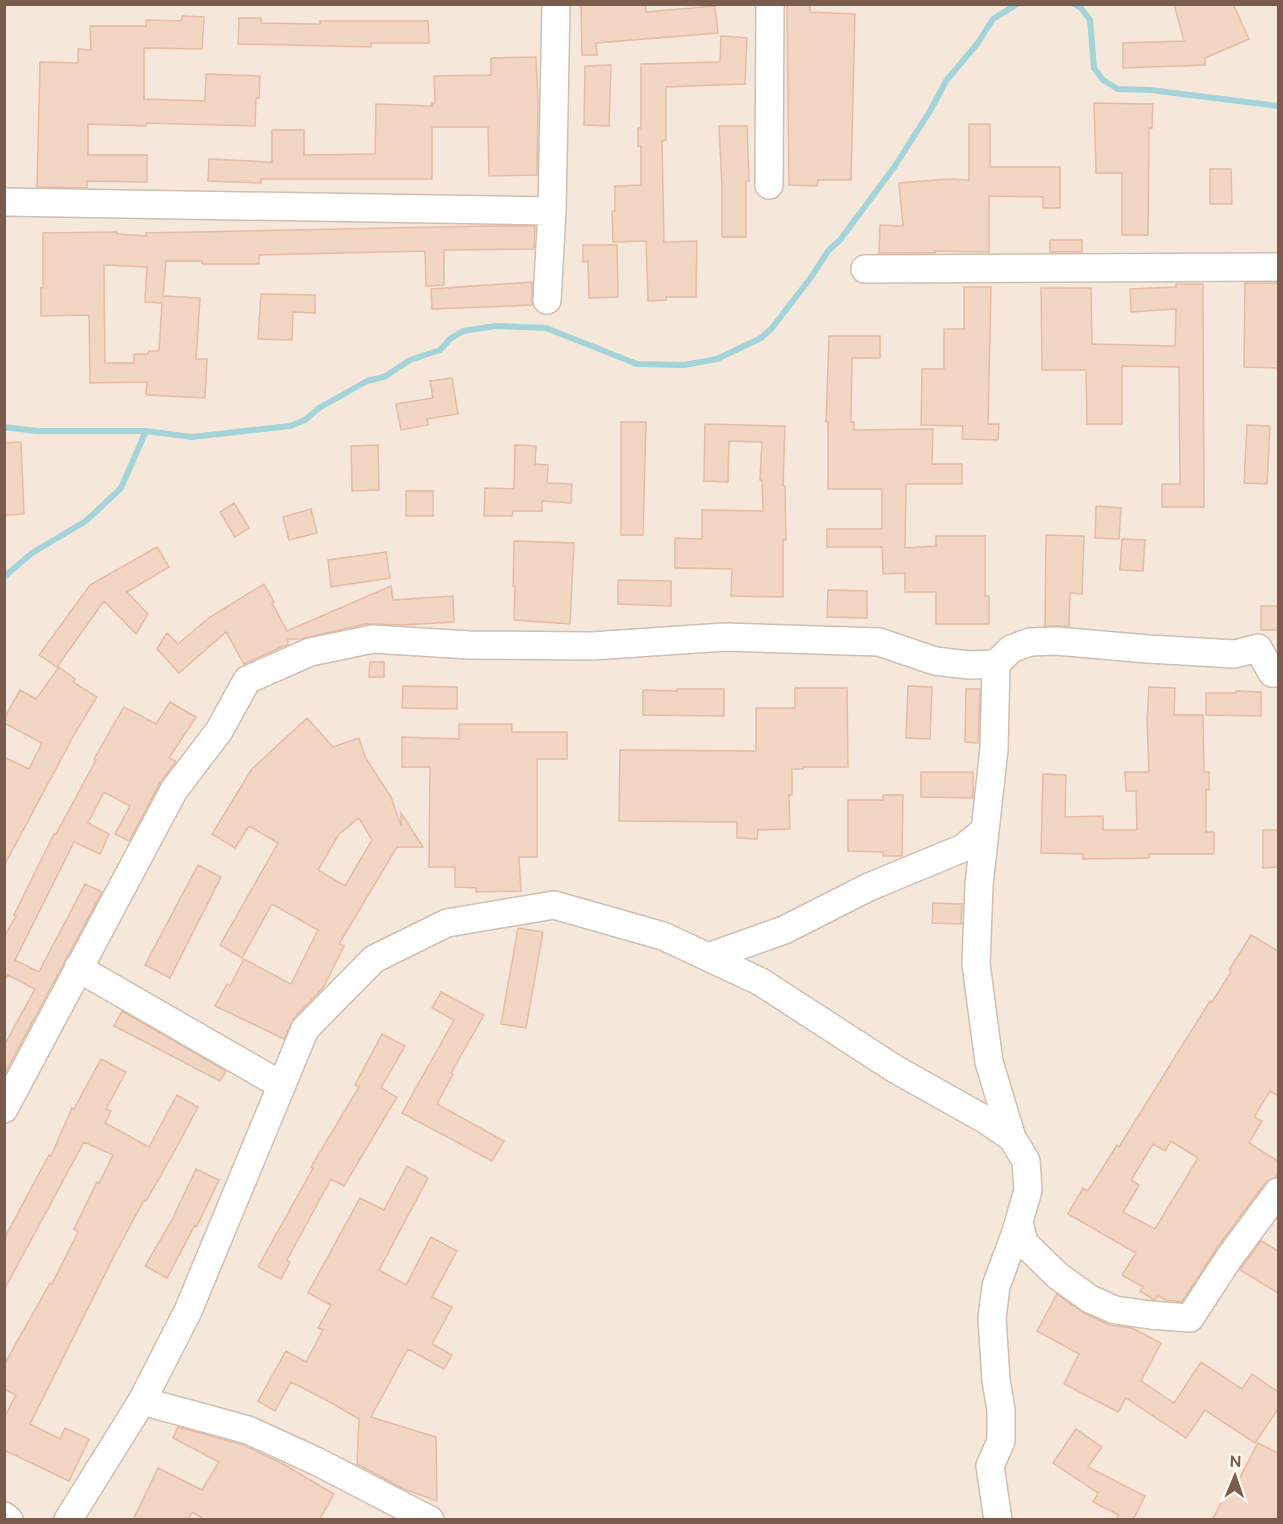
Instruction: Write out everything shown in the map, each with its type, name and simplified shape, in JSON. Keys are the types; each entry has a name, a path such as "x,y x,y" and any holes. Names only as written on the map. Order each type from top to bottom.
{"street":[{"path":"546,300 552,211 556,4"},
{"path":"769,185 770,4"},
{"path":"4,202 552,211"},
{"path":"865,269 1278,267"},
{"path":"4,1109 174,790 219,731 247,680 310,652 373,639 470,645 592,646 725,638 879,642 935,661 996,664"},
{"path":"998,1520 990,1466 1001,1441 1001,1410 996,1380 993,1318 996,1286 1028,1190 1026,1161 1012,1138 989,1062 975,964 979,885 994,748 996,664 1011,649 1030,642 1056,640 1235,654 1258,648 1272,673 1278,673"},
{"path":"708,957 784,930 869,887 963,848 984,831"},
{"path":"68,1520 142,1401 188,1311 305,1029 374,959 447,922 554,905 663,936 761,982 895,1070 986,1120 1012,1138"},
{"path":"78,968 281,1084"},
{"path":"1018,1222 1023,1243 1058,1276 1090,1299 1115,1310 1190,1318 1229,1258 1278,1192"},
{"path":"142,1401 248,1430 318,1462 430,1520"},
{"path":"4,1516 9,1520"}],"shaded area":[{"path":"5,5 1278,5 1278,1519 5,1519"}],"building":[{"path":"581,4 646,4 646,12 715,6 718,33 596,43 597,55 582,55"},
{"path":"787,4 810,4 810,12 855,14 851,180 818,180 817,186 789,185"},
{"path":"1174,4 1233,4 1249,39 1205,58 1205,65 1123,68 1123,43 1184,41"},
{"path":"182,16 204,17 202,49 144,48 144,99 205,101 206,74 260,76 255,126 88,124 88,155 147,155 147,182 87,181 87,188 37,187 40,62 78,63 78,49 91,50 90,26 146,26 146,20 181,21"},
{"path":"239,18 261,18 261,23 320,24 320,21 428,21 429,43 371,43 371,47 238,44"},
{"path":"721,36 747,38 745,84 666,87 666,140 662,141 664,242 697,241 696,297 666,297 666,300 648,301 646,241 613,242 612,211 615,211 615,186 641,185 641,146 638,146 638,128 641,128 641,64 720,62"},
{"path":"536,57 537,175 489,176 488,127 432,127 432,179 261,179 261,183 208,181 209,159 272,162 272,130 304,130 304,155 375,154 376,104 432,106 432,103 435,103 434,76 491,75 491,58"},
{"path":"611,65 609,126 584,125 585,66"},
{"path":"1094,103 1153,104 1152,128 1149,128 1148,235 1122,235 1122,173 1096,173"},
{"path":"969,124 990,124 990,167 1060,167 1060,208 1043,208 1043,197 989,196 989,252 879,253 880,225 903,226 899,183 949,179 969,180"},
{"path":"719,126 747,126 749,181 746,181 746,237 722,237"},
{"path":"1210,169 1231,169 1232,204 1210,204"},
{"path":"535,226 534,249 444,250 444,285 426,286 425,251 259,255 259,264 202,264 202,261 166,261 163,296 200,298 196,359 207,359 205,398 146,395 147,382 90,383 89,315 41,316 43,233 117,232 117,234 146,236 146,233","holes":["104,265 147,267 145,302 162,303 159,351 134,354 134,363 105,363"]},
{"path":"1050,240 1082,240 1082,252 1050,252"},
{"path":"583,245 617,245 618,297 589,298 588,261 583,262"},
{"path":"532,282 532,305 432,309 431,289"},
{"path":"1245,283 1278,283 1278,368 1244,367"},
{"path":"1176,284 1203,284 1204,507 1162,507 1162,484 1180,484 1179,367 1122,366 1122,424 1087,424 1086,370 1042,370 1041,288 1091,288 1092,344 1175,346 1176,309 1131,312 1130,289 1176,287"},
{"path":"964,287 991,287 988,424 999,424 998,440 962,439 963,426 921,425 922,369 944,369 944,329 964,329"},
{"path":"261,294 315,295 315,313 293,312 292,340 258,339"},
{"path":"829,336 880,336 880,358 852,358 851,422 854,422 854,430 933,429 932,464 962,464 962,484 906,484 905,548 936,546 936,536 985,536 985,596 989,596 989,624 936,624 936,592 905,592 905,573 883,574 882,547 827,547 827,529 882,529 882,489 828,489 828,422 826,422"},
{"path":"452,378 458,414 427,419 428,425 401,430 396,404 433,398 430,381"},
{"path":"621,422 646,422 643,535 621,535"},
{"path":"705,424 785,426 783,486 785,486 786,540 783,540 783,597 731,596 732,569 675,568 675,538 702,539 702,510 763,511 762,480 760,480 762,442 729,441 728,482 704,481"},
{"path":"1247,425 1270,426 1267,484 1244,483"},
{"path":"21,442 24,514 4,515 4,443"},
{"path":"378,445 379,490 352,491 351,446"},
{"path":"515,445 536,446 535,464 548,465 547,483 572,484 571,503 542,501 542,511 513,511 512,516 484,516 485,488 514,489"},
{"path":"406,491 433,491 433,516 406,516"},
{"path":"234,503 249,528 235,537 220,512"},
{"path":"1096,506 1121,508 1119,539 1095,538"},
{"path":"311,509 317,533 289,540 283,517"},
{"path":"1046,535 1084,536 1082,594 1070,593 1069,626 1045,626"},
{"path":"1122,539 1145,540 1143,571 1120,570"},
{"path":"514,541 574,543 570,624 514,620"},
{"path":"157,547 169,567 127,592 148,614 136,634 104,601 57,667 39,655 90,585"},
{"path":"386,552 390,578 331,587 328,560"},
{"path":"618,580 671,581 671,606 618,604"},
{"path":"264,584 287,631 391,586 393,600 453,596 454,622 403,625 365,624 301,639 288,639 288,644 244,664 226,632 179,673 157,649 167,633 178,644 210,617"},
{"path":"828,590 867,591 867,618 827,617"},
{"path":"1261,606 1278,606 1278,630 1261,630"},
{"path":"370,662 384,662 384,677 369,677"},
{"path":"59,667 75,679 73,682 97,697 75,733 4,866 4,757 29,769 42,743 4,723 4,719 20,690 36,699"},
{"path":"403,686 457,687 457,709 402,708"},
{"path":"908,686 932,687 930,739 906,738"},
{"path":"1149,687 1175,688 1174,715 1203,715 1204,772 1209,772 1209,790 1206,790 1206,832 1214,832 1214,854 1149,854 1149,858 1083,859 1083,854 1041,853 1043,774 1066,775 1065,817 1103,816 1103,830 1137,830 1136,791 1126,791 1125,772 1149,772 1147,722"},
{"path":"795,688 847,688 848,767 792,769 792,795 789,795 790,829 758,830 757,839 737,838 737,822 619,821 620,750 756,751 756,708 795,708"},
{"path":"677,689 724,689 724,716 643,715 643,690 677,691"},
{"path":"966,689 980,689 978,743 965,742"},
{"path":"1236,691 1261,692 1261,716 1206,715 1206,693 1236,693"},
{"path":"170,702 196,717 169,758 176,761 160,783 129,841 115,834 130,806 104,792 88,823 109,834 100,854 74,842 15,960 39,972 85,884 102,892 4,1075 4,1046 35,989 8,975 4,981 4,937 54,834 124,707 156,724"},
{"path":"307,718 333,747 359,738 365,757 391,797 401,826 401,813 423,847 397,847 339,944 344,946 323,988 294,1018 284,1039 215,1006 227,984 230,986 244,959 291,984 318,930 272,904 242,958 220,945 278,843 249,826 235,848 212,834 252,769","holes":["359,818 372,840 345,886 318,870 339,834"]},
{"path":"459,724 512,724 512,732 567,732 567,759 537,759 537,857 519,857 521,891 476,892 476,888 455,887 455,867 429,867 430,767 402,767 402,737 459,739"},
{"path":"921,772 973,772 973,798 921,797"},
{"path":"883,795 903,795 902,856 883,856 883,852 848,851 848,800 883,800"},
{"path":"1263,830 1278,830 1278,867 1263,868"},
{"path":"198,865 221,877 170,978 145,965"},
{"path":"933,903 962,904 961,924 932,923"},
{"path":"518,928 543,932 526,1028 501,1024"},
{"path":"1251,935 1278,951 1278,1096 1270,1091 1254,1117 1262,1121 1249,1143 1278,1161 1278,1173 1276,1177 1265,1183 1216,1249 1182,1302 1166,1300 1158,1296 1154,1300 1140,1291 1143,1287 1122,1275 1136,1253 1068,1214 1083,1188 1088,1191 1117,1145 1119,1147 1210,1001 1212,1002 1231,972 1229,970","holes":["1171,1141 1198,1158 1155,1229 1123,1212 1139,1185 1131,1180 1153,1144 1165,1151"]},
{"path":"441,992 484,1015 451,1073 453,1074 437,1104 504,1141 492,1161 402,1113 454,1020 432,1008"},
{"path":"122,1011 226,1071 220,1081 114,1026"},
{"path":"382,1034 405,1046 381,1088 397,1097 344,1186 331,1179 287,1260 290,1262 281,1279 258,1267 313,1168 311,1167 359,1087 355,1085"},
{"path":"101,1059 126,1072 106,1109 111,1111 105,1123 149,1147 177,1095 198,1107 114,1256 30,1424 60,1439 65,1428 89,1439 69,1481 4,1450 4,1418 16,1395 4,1389 4,1365 50,1283 52,1284 78,1232 74,1229 113,1155 84,1142 4,1290 4,1239 49,1155 51,1156 72,1108 74,1109"},
{"path":"407,1166 428,1178 379,1270 406,1285 431,1237 457,1251 432,1297 452,1307 432,1344 452,1355 444,1369 408,1349 371,1417 436,1437 437,1501 404,1489 357,1464 359,1419 328,1401 291,1382 275,1411 258,1401 286,1351 306,1362 323,1330 318,1328 331,1305 308,1293 360,1198 384,1210"},
{"path":"196,1169 219,1180 197,1226 195,1225 167,1278 145,1266 172,1220"},
{"path":"1261,1241 1278,1251 1278,1293 1240,1270"},
{"path":"1057,1294 1084,1313 1109,1325 1132,1328 1161,1343 1141,1381 1174,1403 1201,1362 1242,1389 1252,1374 1278,1392 1278,1409 1255,1443 1205,1410 1186,1438 1126,1398 1118,1412 1064,1384 1079,1354 1037,1331"},
{"path":"178,1427 243,1445 283,1464 334,1494 319,1520 205,1520 192,1512 188,1520 133,1520 158,1468 202,1490 219,1462 173,1438"},
{"path":"1076,1429 1102,1447 1088,1467 1145,1496 1133,1520 1116,1520 1119,1515 1093,1502 1098,1493 1053,1463"},
{"path":"1258,1443 1278,1453 1278,1520 1212,1520 1226,1494 1230,1496"}],"waterway":[{"path":"4,577 32,553 86,521 121,488 146,431 192,437 290,426 305,420 319,408 367,381 384,377 410,360 440,350 450,339 463,331 496,326 546,328 637,364 684,365 717,359 761,338 772,328 828,251 840,240 895,166 946,81 977,44 993,19 1017,4"},
{"path":"1074,4 1081,8 1090,20 1094,68 1103,80 1118,89 1150,90 1278,106"},
{"path":"4,427 37,431 146,431"}]}
